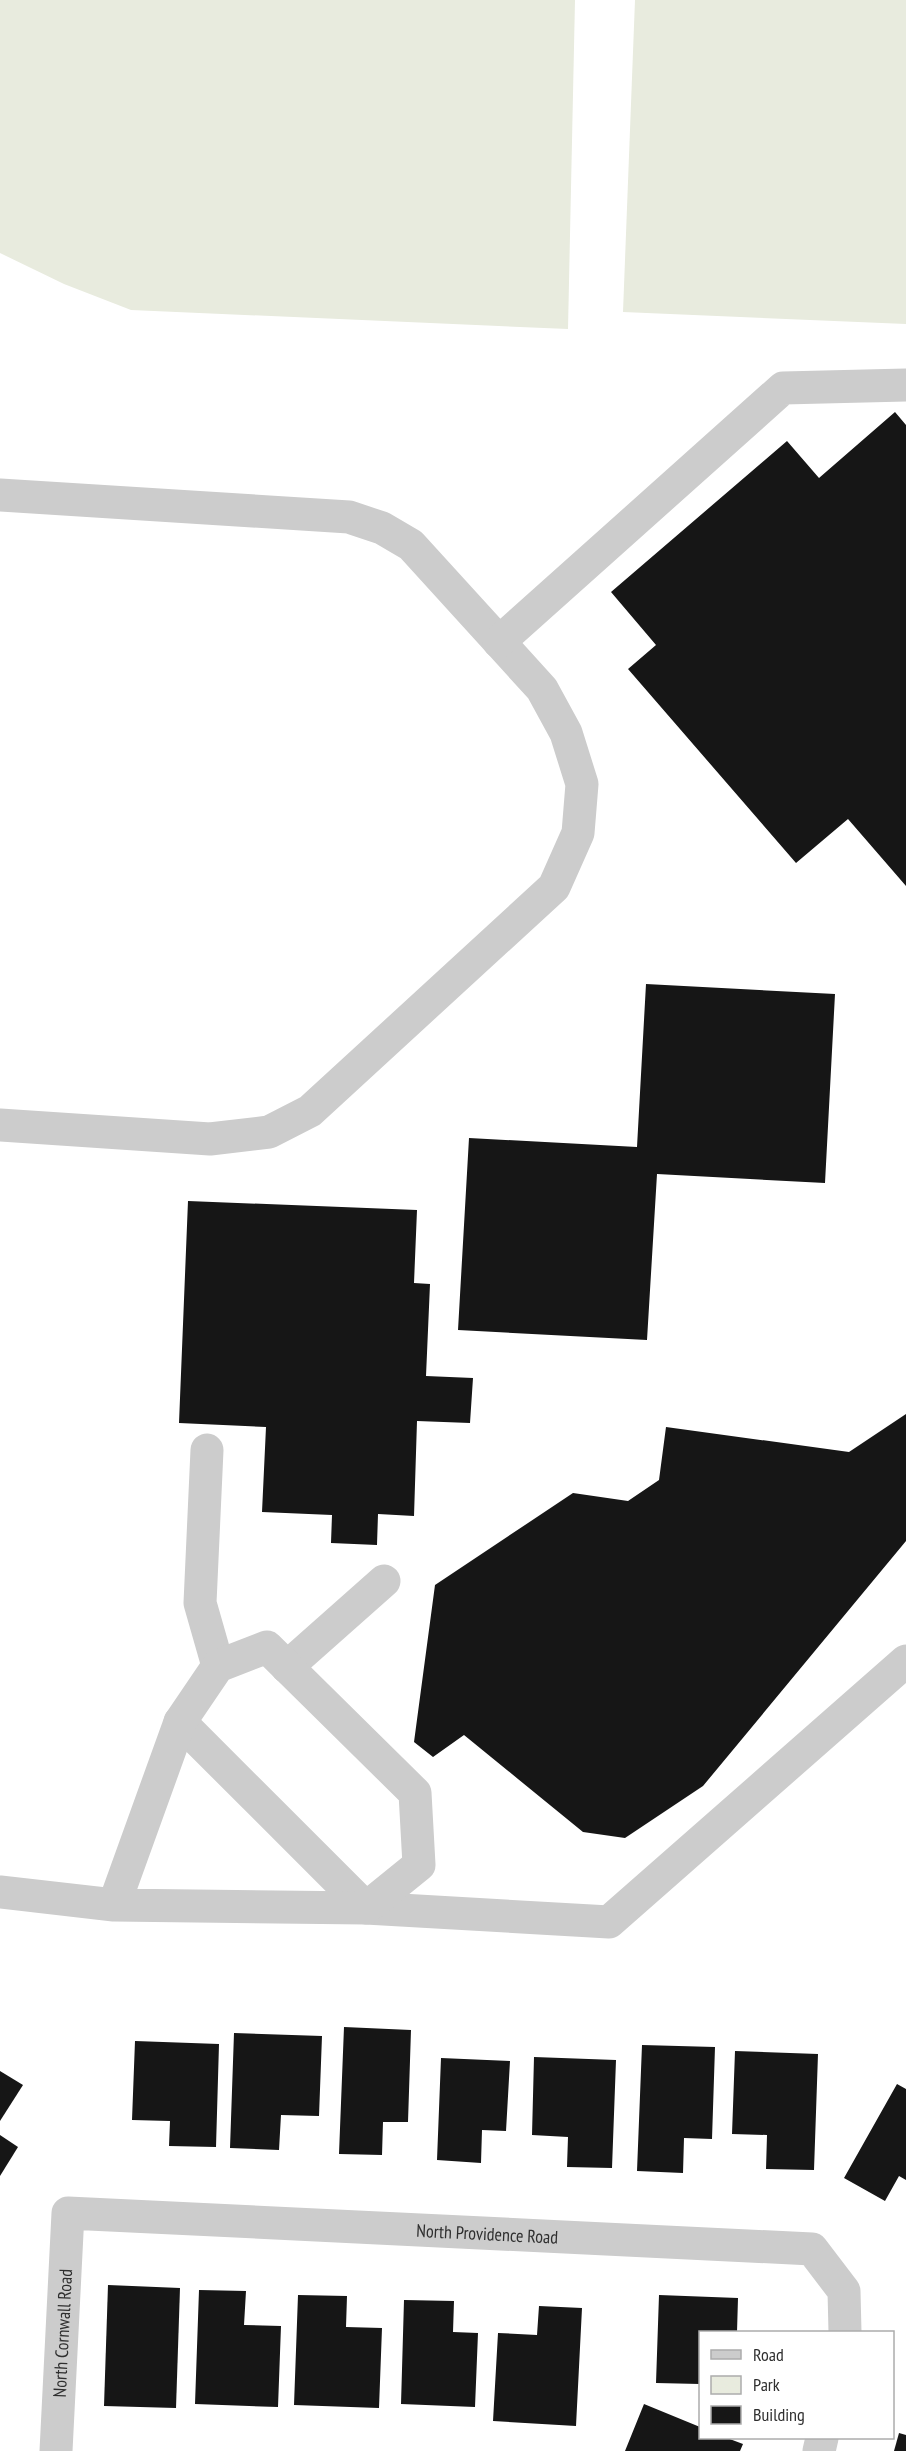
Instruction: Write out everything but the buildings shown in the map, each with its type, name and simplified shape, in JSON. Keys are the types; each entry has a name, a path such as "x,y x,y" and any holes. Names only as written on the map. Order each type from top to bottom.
{"street":[{"path":"499,642 783,388 906,385"},
{"path":"0,495 350,517 382,528 411,545 542,689 566,733 582,784 578,833 554,888 310,1111 269,1132 210,1138 0,1125"},
{"path":"207,1450 200,1603 218,1666"},
{"path":"287,1667 384,1581"},
{"path":"114,1905 180,1722 218,1666 267,1647 415,1793 418,1865 366,1908"},
{"path":"0,1892 114,1905 366,1908 609,1922 906,1660"},
{"path":"180,1722 366,1908"},
{"name":"North Providence Road","path":"68,2213 812,2249 844,2291 845,2331"},
{"name":"North Cornwall Road","path":"56,2451 68,2213"}],"green space":[{"path":"0,0 575,0 568,329 131,310 64,284 0,253"},
{"path":"635,0 906,0 906,324 623,312"}]}
